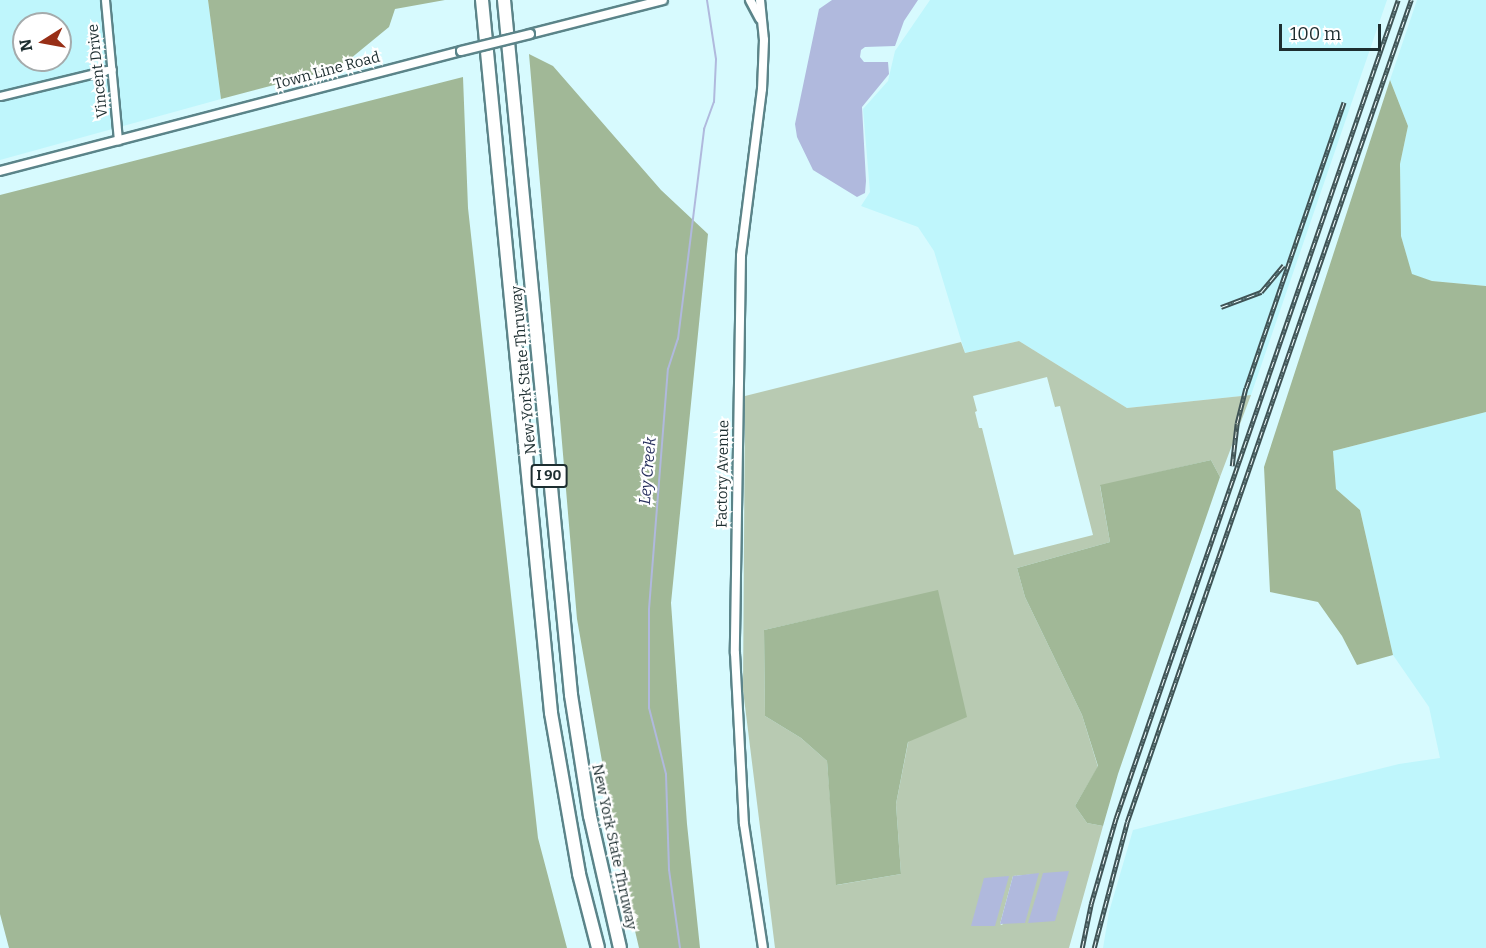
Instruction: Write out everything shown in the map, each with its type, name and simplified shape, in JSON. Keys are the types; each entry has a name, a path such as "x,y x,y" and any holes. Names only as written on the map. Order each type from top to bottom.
{"highway":[{"name":"New York State Thruway","path":"482,0 551,713 579,874 598,948"},
{"name":"New York State Thruway","path":"504,0 571,695 590,816 620,948"}],"street":[{"name":"Vincent Drive","path":"105,0 118,140"},
{"name":"Town Line Road","path":"0,171 663,0"},
{"path":"750,0 762,25"},
{"name":"Factory Avenue","path":"760,0 762,89 741,256 735,653 744,824 763,948"},
{"path":"0,96 112,69"}],"shaded area":[{"path":"0,0 208,0 221,99 0,160"},
{"path":"832,0 918,0 904,21 895,46 865,47 861,50 860,57 864,62 888,62 889,74 862,107 866,181 865,193 857,197 813,170 797,137 795,124 819,9"},
{"path":"930,0 1387,0 1251,395 1127,408 1019,341 965,353 934,251 918,227 861,206 870,192 863,109 888,81 895,51"},
{"path":"1417,0 1486,0 1486,286 1432,281 1412,275 1401,236 1400,164 1408,126 1390,80"},
{"path":"1486,412 1486,948 1103,948 1109,912 1133,830 1399,764 1440,758 1429,707 1393,655 1360,510 1336,489 1333,451"},
{"path":"1069,871 1055,921 1028,923 1043,873"},
{"path":"1039,873 1025,923 1000,924 1013,876"},
{"path":"1009,876 995,926 971,926 984,878"}],"green space":[{"path":"208,0 445,0 395,9 389,27 339,68 221,99"},
{"path":"529,54 553,66 661,190 708,234 671,603 687,824 700,948 639,948 622,875 577,619"},
{"path":"463,77 468,208 538,838 567,948 9,948 0,914 0,195"},
{"path":"1390,80 1408,126 1400,164 1401,236 1412,274 1432,281 1486,286 1486,412 1333,451 1336,489 1360,510 1393,655 1357,665 1342,636 1318,602 1270,592 1264,467"},
{"path":"1019,341 1127,408 1251,395 1220,477 1211,460 1100,486 1110,542 1017,568 1025,597 1082,715 1098,767 1075,806 1087,823 1103,826 1069,948 775,948 743,690 745,396 961,342 965,353","holes":["1047,377 1055,407 1060,406 1093,535 1014,555 982,428 979,428 973,396","938,591 896,804 901,874 837,885 827,761 801,738 765,716 764,630","1038,874 1002,925 1000,924 1013,876"]},
{"path":"1211,460 1220,477 1118,774 1103,826 1087,823 1075,806 1098,766 1082,715 1025,597 1017,568 1110,542 1100,485"},
{"path":"938,590 967,717 908,742 896,804 901,874 836,885 827,761 801,738 765,716 764,630"}],"waterway":[{"name":"Ley Creek","path":"680,948 669,870 666,774 649,708 649,609 668,369 678,339 704,129 714,102 716,59 707,0"}],"railway":[{"path":"1082,948 1091,904 1116,818 1398,0"},
{"path":"1094,948 1127,822 1411,0"},
{"path":"1232,466 1237,423 1246,388 1344,102"},
{"path":"1221,307 1261,292 1284,265"}]}
